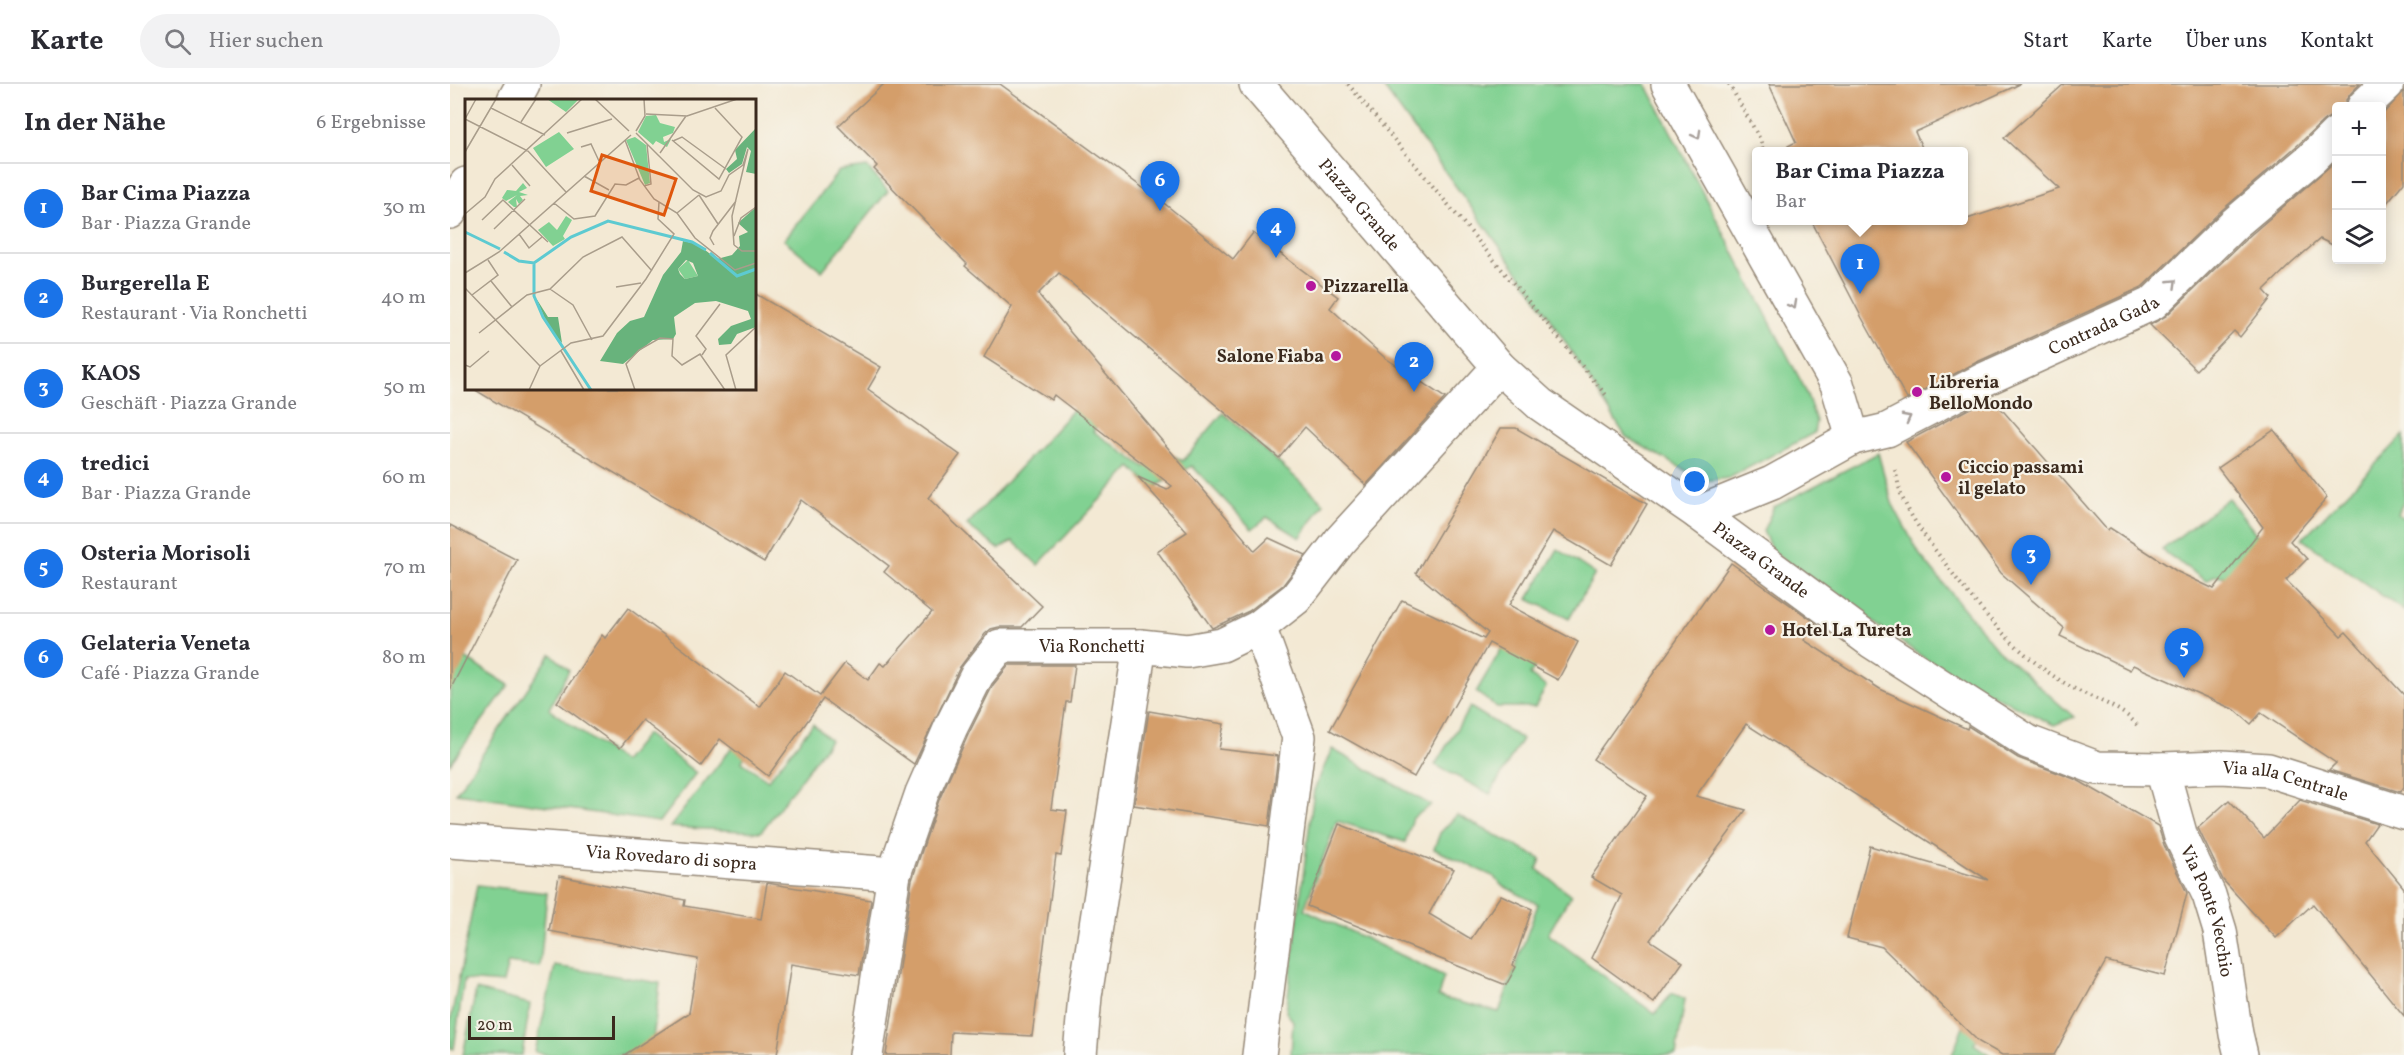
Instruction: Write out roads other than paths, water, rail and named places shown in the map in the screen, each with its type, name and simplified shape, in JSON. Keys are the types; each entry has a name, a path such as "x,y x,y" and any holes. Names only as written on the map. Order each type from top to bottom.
{"street":[{"path":"515,99 524,84"},
{"name":"Piazza Grande","path":"1256,84 1499,367 1540,404 1698,513 1871,640 2028,742 2097,768 2162,769"},
{"path":"1668,84 1837,384 1853,438"},
{"path":"2368,102 2387,84"},
{"name":"Contrada Gada","path":"1698,513 1772,483 1853,438 1887,430 1985,379 2153,303 2234,224 2332,139"},
{"path":"450,212 465,185"},
{"name":"Via Ronchetti","path":"866,1055 894,874 922,794 951,727 978,675 1000,646 1140,646 1187,651 1222,645 1259,627 1296,598 1340,541 1499,367"},
{"path":"1259,627 1299,737 1259,1055"},
{"path":"1080,1055 1085,996 1140,646"},
{"name":"Via alla Centrale","path":"2162,769 2222,767 2268,770 2404,813"},
{"name":"Via Ponte Vecchio","path":"2162,769 2181,837 2209,895 2220,931 2241,1055"},
{"name":"Via Rovedaro di sopra","path":"450,841 894,874"}],"place":[{"name":"Gelateria Veneta","path":"1160,211"},
{"name":"tredici","path":"1276,258"},
{"name":"Pizzarella","path":"1311,286"},
{"name":"Bar Cima Piazza","path":"1860,294"},
{"name":"Salone Fiaba","path":"1336,356"},
{"name":"Burgerella E","path":"1414,392"},
{"name":"Libreria BelloMondo","path":"1917,392"},
{"name":"Ciccio passami il gelato","path":"1946,477"},
{"name":"KAOS","path":"2031,585"},
{"name":"Hotel La Tureta","path":"1770,630"},
{"name":"Osteria Morisoli","path":"2184,678"}]}
